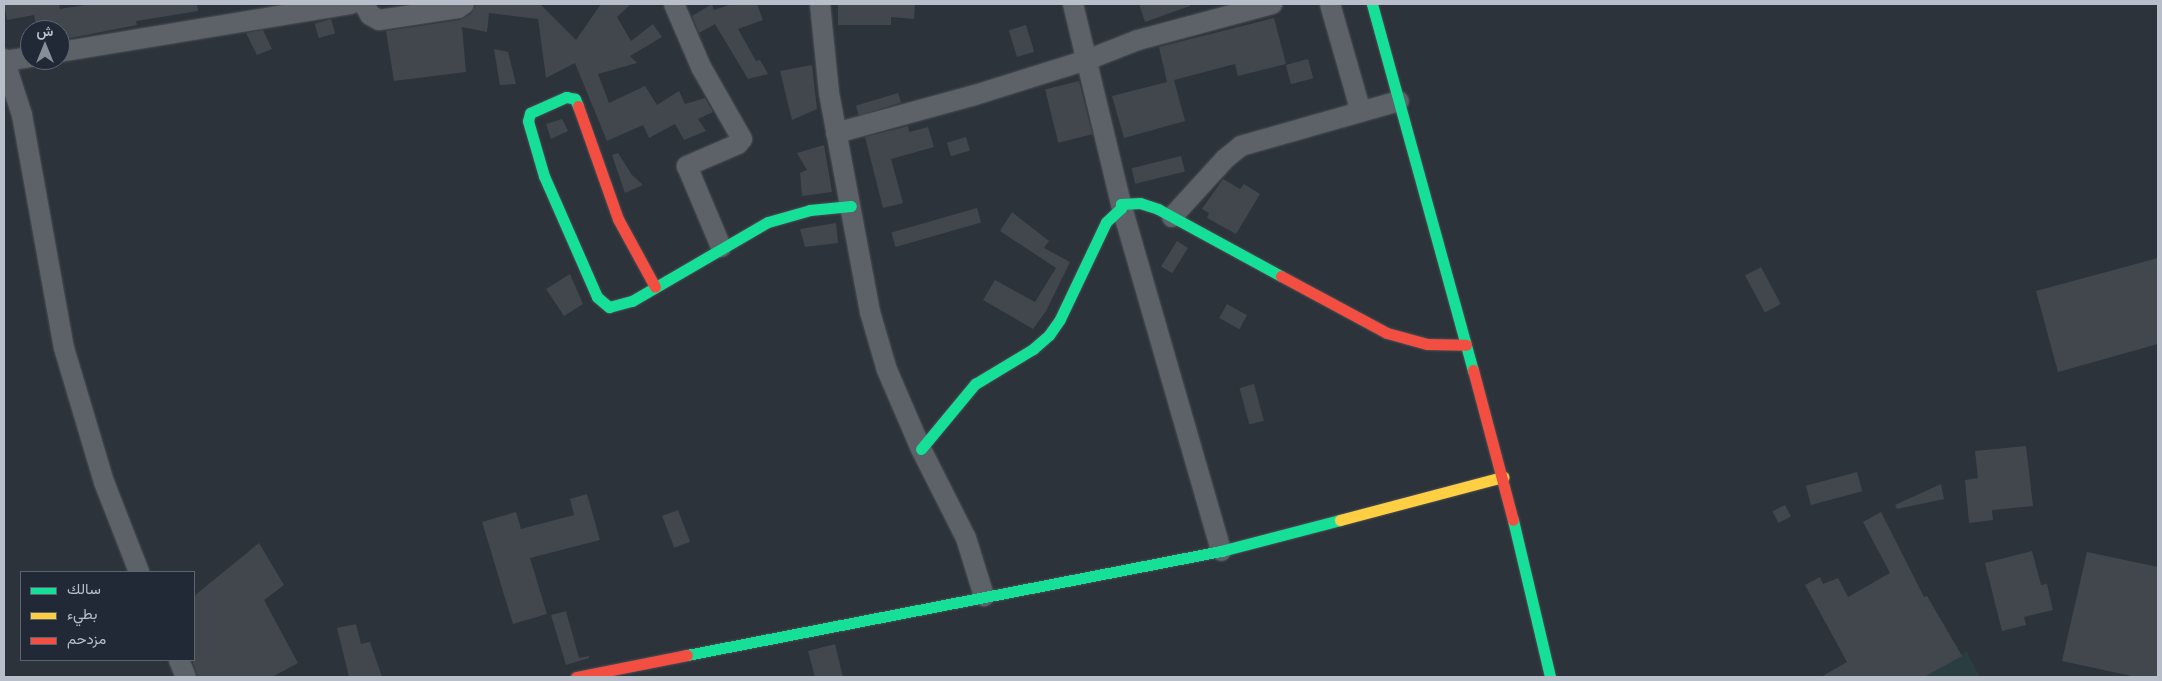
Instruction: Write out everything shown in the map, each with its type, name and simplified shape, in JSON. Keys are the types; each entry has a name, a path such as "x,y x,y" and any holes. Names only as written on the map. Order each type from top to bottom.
{"street":[{"path":"70,50 351,4"},
{"path":"364,4 370,16 385,20 458,8 464,4"},
{"path":"674,4 701,67 742,139 738,144 687,166 721,246"},
{"path":"820,4 836,133 870,312 887,370 921,449 966,538 984,596"},
{"path":"1072,4 1121,204 1221,551"},
{"path":"836,133 1087,60 1138,40 1272,4"},
{"path":"1330,4 1361,112"},
{"path":"1372,4 1504,477 1550,677"},
{"path":"20,58 4,60 22,115 64,348 104,482 139,571"},
{"path":"655,287 618,219 575,99 566,97 530,113 528,121 544,176 597,297 609,306 617,307 655,287 721,246 784,216 851,206"},
{"path":"1172,217 1225,159 1241,146 1398,101"},
{"path":"1121,204 1149,205 1386,333 1427,344 1466,345"},
{"path":"921,449 975,384 1033,349 1049,335 1060,319 1106,222 1122,208 1121,204"},
{"path":"576,677 1221,551 1504,477"},
{"path":"179,661 186,677"}],"shaded area":[{"path":"1967,652 1980,677 1884,677"}],"building":[{"path":"4,4 59,4 60,9 90,4 197,4 198,11 136,21 137,25 70,38 70,20 35,20 34,15 7,20"},
{"path":"476,4 540,4 576,40 601,4 631,4 617,17 631,41 653,24 662,37 630,56 637,63 598,74 609,103 645,86 657,105 679,91 685,104 705,98 713,112 698,119 706,131 684,140 675,124 649,138 643,125 607,141 575,63 546,78 538,19 489,13 487,32 462,27 466,72 394,81 386,31 460,20 471,14"},
{"path":"712,4 714,10 732,4 757,4 763,20 738,29 756,61 760,60 768,74 748,79 715,24 699,33 692,16"},
{"path":"838,4 915,4 914,19 891,17 891,25 838,25"},
{"path":"1139,4 1190,4 1190,6 1145,22"},
{"path":"1274,18 1286,64 1238,76 1235,64 1174,80 1185,121 1124,138 1112,96 1171,81 1167,82 1159,47"},
{"path":"331,19 335,33 319,38 315,24"},
{"path":"1026,25 1034,52 1017,57 1009,30"},
{"path":"263,30 272,49 257,55 246,33"},
{"path":"494,49 508,52 516,84 500,85"},
{"path":"1308,59 1313,78 1291,84 1286,65"},
{"path":"812,65 817,109 792,120 780,71"},
{"path":"1079,81 1092,134 1058,143 1045,89"},
{"path":"898,93 901,103 859,115 856,106"},
{"path":"562,119 568,131 551,139 546,124"},
{"path":"908,126 909,132 928,127 934,147 891,159 903,203 883,208 865,137"},
{"path":"966,137 970,150 951,156 947,143"},
{"path":"824,145 832,192 802,196 800,173 807,170 797,153"},
{"path":"618,153 632,175 643,185 625,193 612,155"},
{"path":"1181,156 1185,172 1135,184 1132,168"},
{"path":"1223,179 1240,189 1244,184 1260,194 1236,234 1207,218 1209,213 1202,209"},
{"path":"977,208 981,222 896,247 891,233"},
{"path":"1012,212 1049,241 1044,248 1070,262 1046,311 1033,329 983,300 995,280 1035,302 1056,268 1000,231"},
{"path":"836,223 838,243 805,247 800,229"},
{"path":"1177,241 1188,248 1172,273 1161,266"},
{"path":"2158,258 2158,344 2058,372 2036,291"},
{"path":"1761,267 1781,304 1765,313 1745,275"},
{"path":"570,274 583,304 564,316 546,289"},
{"path":"1227,304 1247,315 1239,329 1219,318"},
{"path":"1254,384 1264,421 1249,425 1240,388"},
{"path":"2026,446 2033,506 1992,510 1993,520 1969,523 1965,480 1978,478 1975,451"},
{"path":"1857,472 1862,491 1811,505 1806,486"},
{"path":"1941,484 1944,499 1897,509 1895,505"},
{"path":"587,494 600,540 530,558 547,614 513,624 482,522 516,512 521,529 574,515 570,499"},
{"path":"1785,505 1791,517 1778,523 1773,511"},
{"path":"678,510 690,542 674,548 662,516"},
{"path":"1881,512 1924,597 1927,596 1962,656 1924,677 1821,677 1847,662 1805,585 1820,577 1823,584 1838,578 1848,597 1890,573 1863,522"},
{"path":"259,543 284,585 264,600 298,663 272,677 198,677 192,661 195,661 195,595"},
{"path":"2032,551 2041,585 2047,584 2053,610 2024,617 2026,625 2002,631 1985,563"},
{"path":"2087,552 2158,567 2158,677 2136,677 2062,661"},
{"path":"566,611 579,658 589,656 589,658 566,665 551,615"},
{"path":"356,624 361,644 370,642 382,677 349,677 337,628"},
{"path":"835,644 843,677 815,677 808,651"}],"traffic: fast":[{"path":"1372,4 1473,370"},
{"path":"578,106 575,99 566,97 530,113 528,121 544,176 597,297 609,307 632,301 768,222 810,210 851,206"},
{"path":"921,449 975,384 1033,349 1049,335 1060,319 1106,222 1121,208 1121,204 1140,203 1158,209 1281,276"},
{"path":"687,655 1221,551 1340,520"},
{"path":"1513,520 1550,677"}],"traffic: slow":[{"path":"1340,520 1503,477"}],"traffic: jam":[{"path":"578,106 618,219 655,287"},
{"path":"1281,276 1387,333 1427,344 1466,345"},
{"path":"1473,370 1513,520"},
{"path":"576,677 687,655"}]}
